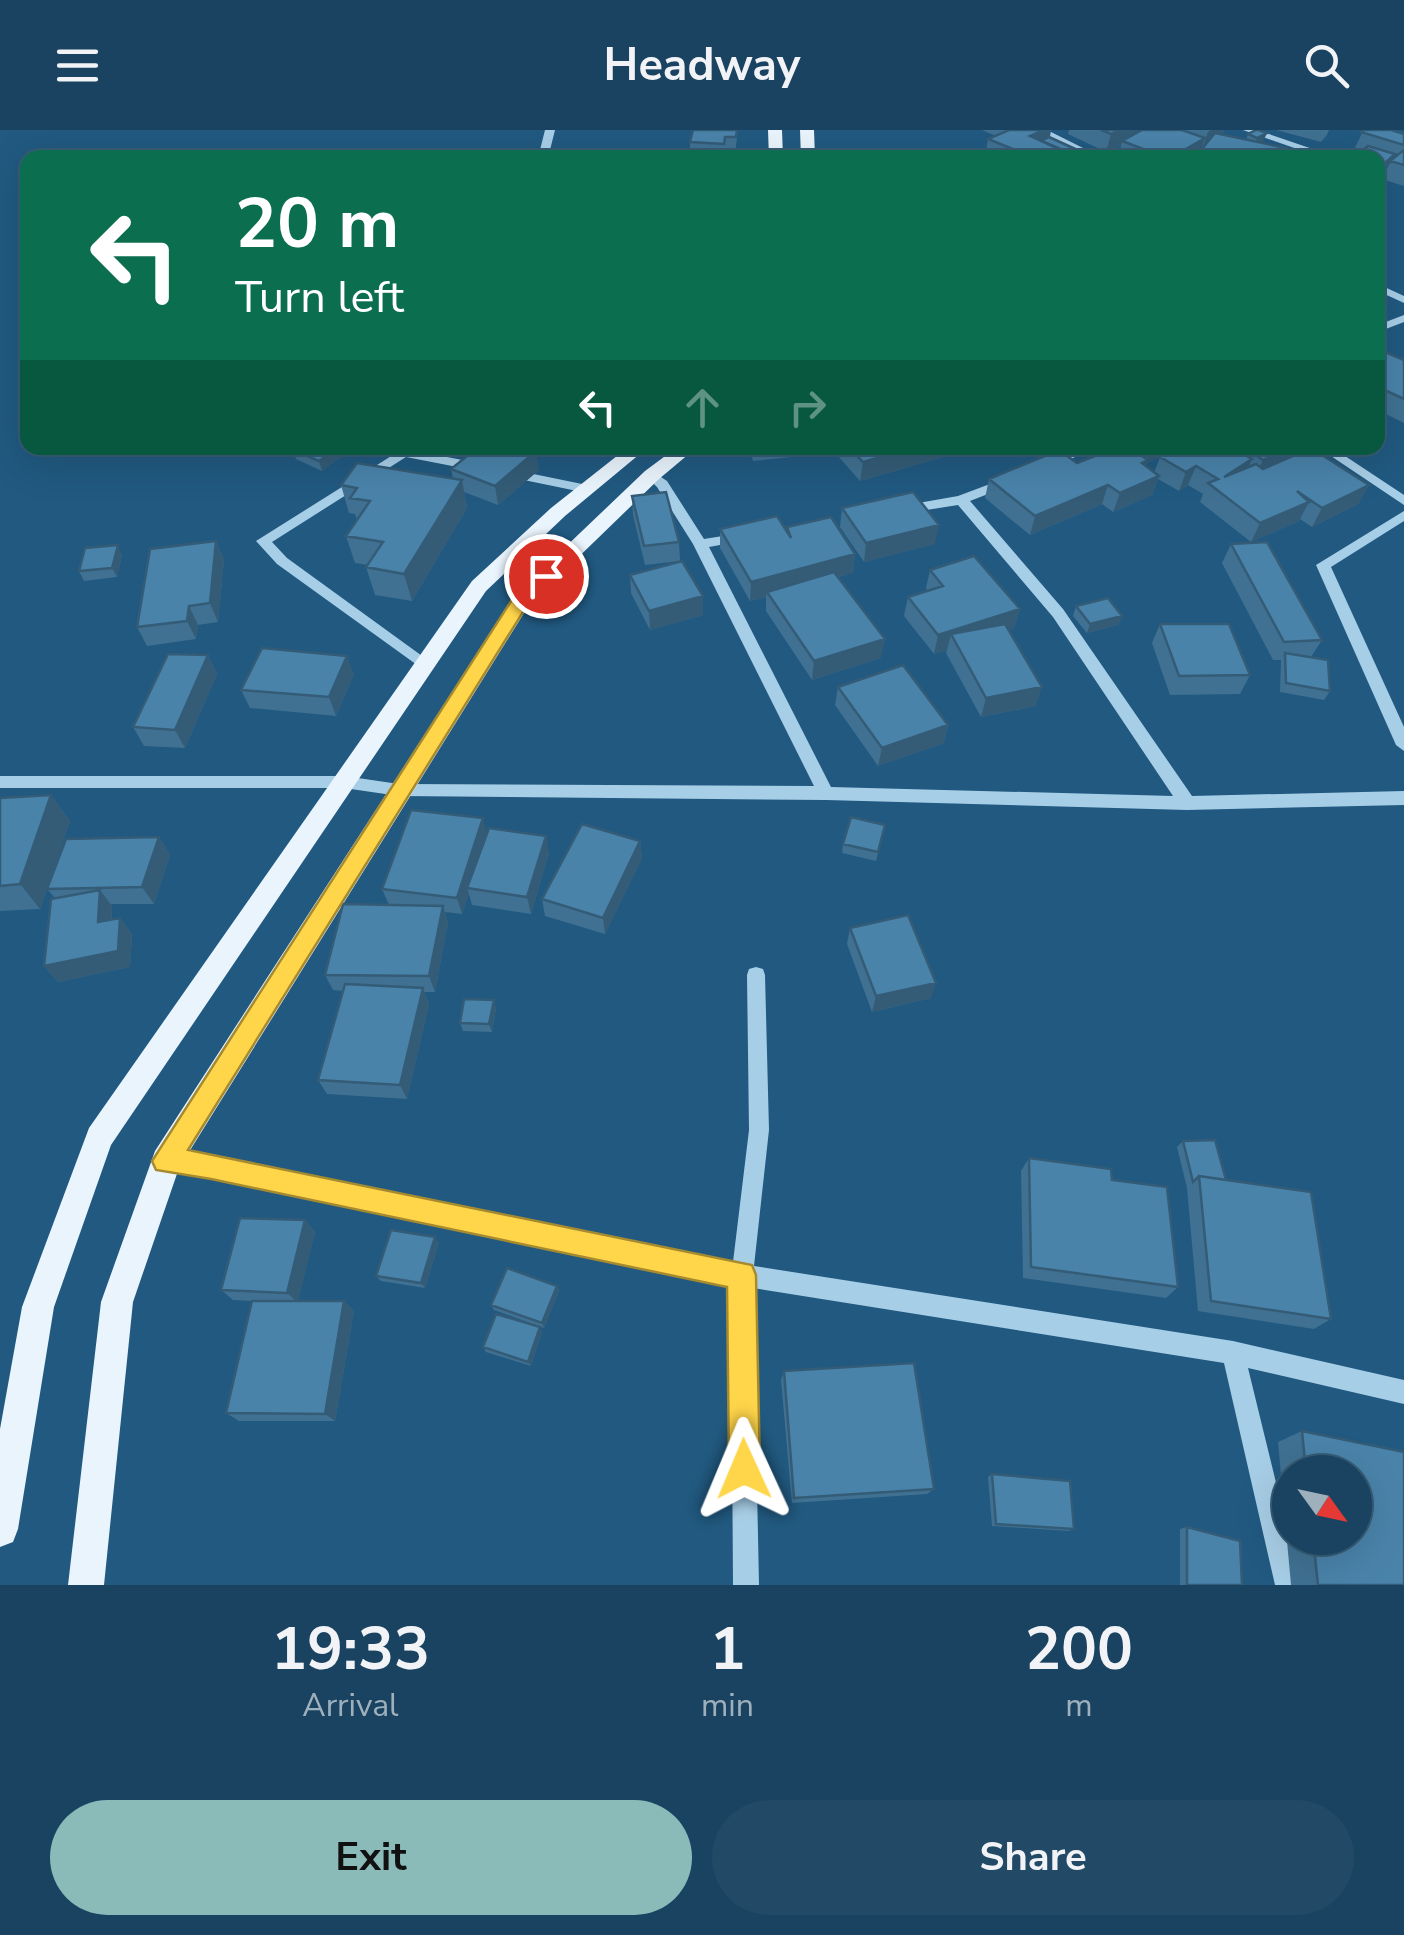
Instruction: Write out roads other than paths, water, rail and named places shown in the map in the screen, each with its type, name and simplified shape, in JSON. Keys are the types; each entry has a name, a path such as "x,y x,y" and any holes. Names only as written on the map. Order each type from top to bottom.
{"main road":[{"path":"0,1529 38,1308 99,1138 478,586 586,488 629,455"},
{"path":"86,1585 117,1302 166,1161 522,600 652,475 679,455"}],"street":[{"path":"1039,130 1081,150"},
{"path":"1248,130 1309,150"},
{"path":"400,455 263,541 282,561 424,665"},
{"path":"431,455 586,488"},
{"path":"1034,470 1072,455"},
{"path":"1336,455 1404,500"},
{"path":"652,475 662,484 700,544 826,793"},
{"path":"887,513 962,500 1016,478"},
{"path":"962,500 1058,613 1187,803"},
{"path":"1404,515 1323,564 1404,745"},
{"path":"700,544 756,535"},
{"path":"0,782 344,782 398,790 826,793 1187,803 1404,798"},
{"path":"746,1585 742,1275 759,1130 756,975"},
{"path":"166,1161 230,1170 742,1275 1233,1354 1404,1392"},
{"path":"1233,1354 1288,1585"}]}
